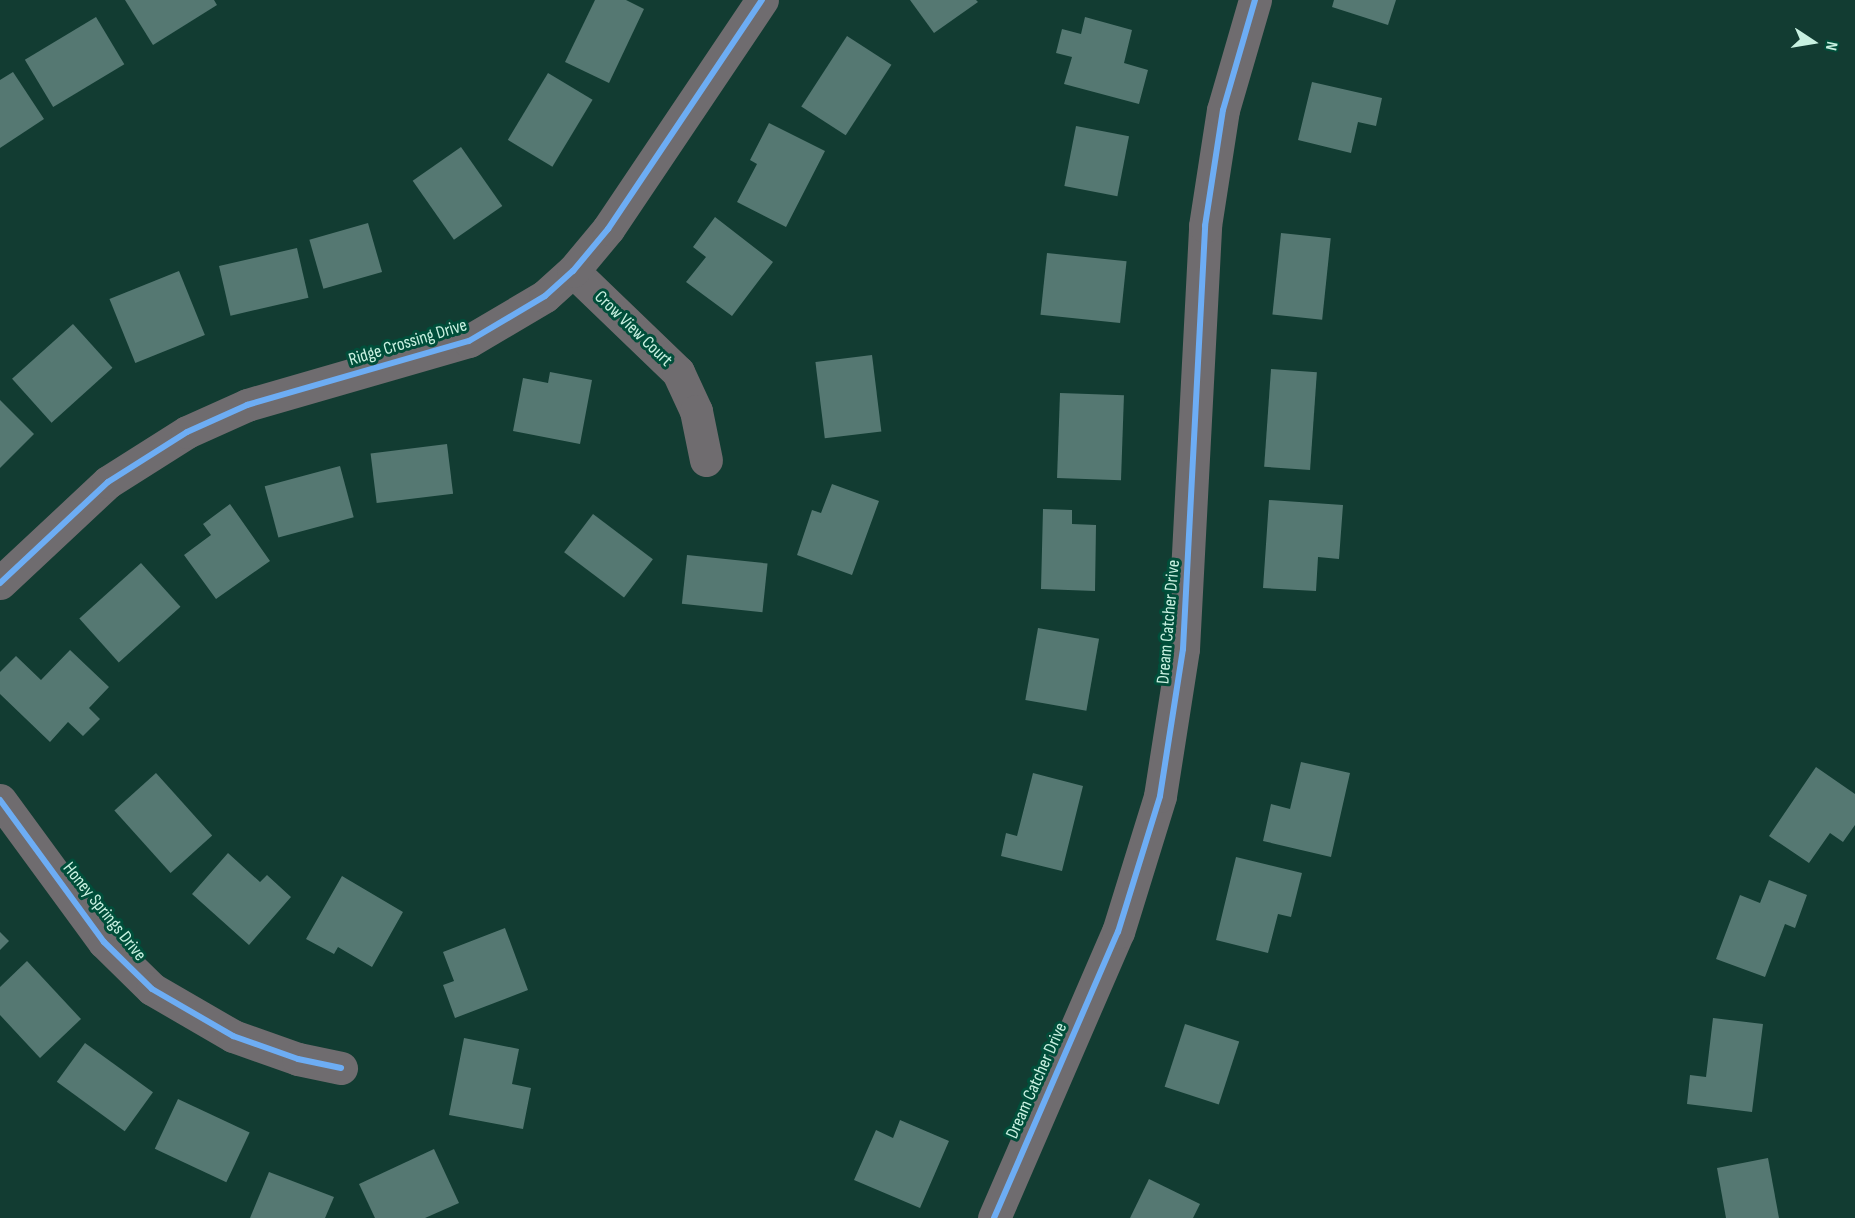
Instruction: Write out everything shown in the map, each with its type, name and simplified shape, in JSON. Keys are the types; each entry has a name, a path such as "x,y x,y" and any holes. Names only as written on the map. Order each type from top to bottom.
{"street":[{"name":"Ridge Crossing Drive","path":"0,583 108,482 187,432 247,405 469,341 516,316 573,271 608,229 762,0"},
{"name":"Dream Catcher Drive","path":"994,1218 1119,932 1160,796 1183,649 1205,226 1223,110 1255,0"},
{"name":"Crow View Court","path":"573,271 678,372 696,411 706,460"},
{"name":"Honey Springs Drive","path":"0,800 104,942 152,989 233,1036 341,1068"}],"building":[{"path":"125,0 214,0 217,5 153,45"},
{"path":"595,0 626,0 644,9 609,83 565,62"},
{"path":"910,0 976,0 978,2 934,33"},
{"path":"1334,0 1396,0 1388,25 1332,7"},
{"path":"96,17 124,64 53,107 25,60"},
{"path":"1085,17 1132,30 1124,63 1148,70 1139,104 1064,84 1072,57 1056,53 1062,29 1081,34"},
{"path":"847,36 891,65 846,135 801,106"},
{"path":"13,72 44,119 0,148 0,80"},
{"path":"548,73 593,100 552,167 508,140"},
{"path":"1312,82 1382,98 1376,126 1358,122 1351,153 1298,140"},
{"path":"769,123 825,151 786,227 737,202 757,164 750,160"},
{"path":"1076,126 1129,136 1117,196 1064,186"},
{"path":"461,147 502,206 454,240 413,181"},
{"path":"715,217 773,262 732,316 686,282 706,257 693,247"},
{"path":"368,223 382,272 323,289 309,240"},
{"path":"1281,233 1331,238 1322,320 1272,315"},
{"path":"297,248 308,298 231,316 219,266"},
{"path":"1047,253 1127,261 1120,323 1041,315"},
{"path":"179,271 205,335 135,363 109,299"},
{"path":"73,324 112,368 52,423 12,379"},
{"path":"872,355 881,431 825,438 815,362"},
{"path":"1271,369 1317,372 1310,470 1264,467"},
{"path":"550,372 592,380 580,444 513,431 523,378 548,383"},
{"path":"1060,393 1124,395 1121,480 1057,478"},
{"path":"0,400 34,434 0,468"},
{"path":"447,444 453,494 377,503 371,453"},
{"path":"340,466 354,517 278,537 265,486"},
{"path":"832,484 879,501 852,575 797,555 812,510 821,513"},
{"path":"1269,500 1343,505 1339,559 1318,557 1316,591 1263,588"},
{"path":"230,504 270,561 216,599 184,555 211,535 203,524"},
{"path":"1043,509 1072,510 1072,524 1096,525 1095,591 1041,589"},
{"path":"593,514 653,559 624,597 564,552"},
{"path":"687,555 768,563 762,612 682,604"},
{"path":"141,563 180,607 119,662 79,619"},
{"path":"1038,628 1099,639 1086,711 1025,700"},
{"path":"70,650 109,687 89,708 100,719 83,736 68,722 50,742 0,694 0,672 16,656 41,680"},
{"path":"1301,762 1350,773 1331,857 1263,841 1271,804 1290,809"},
{"path":"1816,767 1855,794 1855,825 1843,842 1830,833 1809,863 1769,836"},
{"path":"156,773 212,835 171,873 114,810"},
{"path":"1033,773 1083,786 1062,871 1001,856 1006,833 1017,836"},
{"path":"228,853 260,882 267,875 291,897 249,945 192,894"},
{"path":"1236,857 1302,873 1291,917 1278,914 1268,953 1216,940"},
{"path":"342,876 403,912 372,967 338,947 334,954 306,939"},
{"path":"1769,880 1807,895 1795,928 1785,924 1765,977 1716,959 1740,895 1760,903"},
{"path":"505,928 528,990 455,1018 443,985 454,981 443,952"},
{"path":"0,932 9,941 0,950"},
{"path":"27,961 81,1019 40,1058 0,1015 0,987"},
{"path":"1713,1018 1763,1024 1752,1112 1687,1104 1690,1075 1706,1077"},
{"path":"1185,1024 1239,1042 1219,1104 1165,1087"},
{"path":"464,1038 519,1049 512,1084 531,1088 523,1129 449,1115"},
{"path":"85,1043 153,1092 125,1131 57,1082"},
{"path":"178,1099 250,1132 226,1182 155,1149"},
{"path":"900,1120 949,1141 920,1208 854,1180 876,1130 893,1138"},
{"path":"434,1149 459,1203 425,1218 375,1218 359,1184"},
{"path":"1768,1158 1779,1218 1726,1218 1717,1168"},
{"path":"269,1172 334,1197 325,1218 250,1218"},
{"path":"1149,1179 1200,1204 1193,1218 1130,1218"}],"cycle path":[{"path":"0,583 108,482 187,432 247,405 469,341 545,296 573,271 608,229 762,0"},
{"path":"994,1218 1118,932 1160,796 1183,649 1205,226 1223,110 1255,0"},
{"path":"0,800 104,942 152,989 233,1036 298,1059 341,1068"}]}
